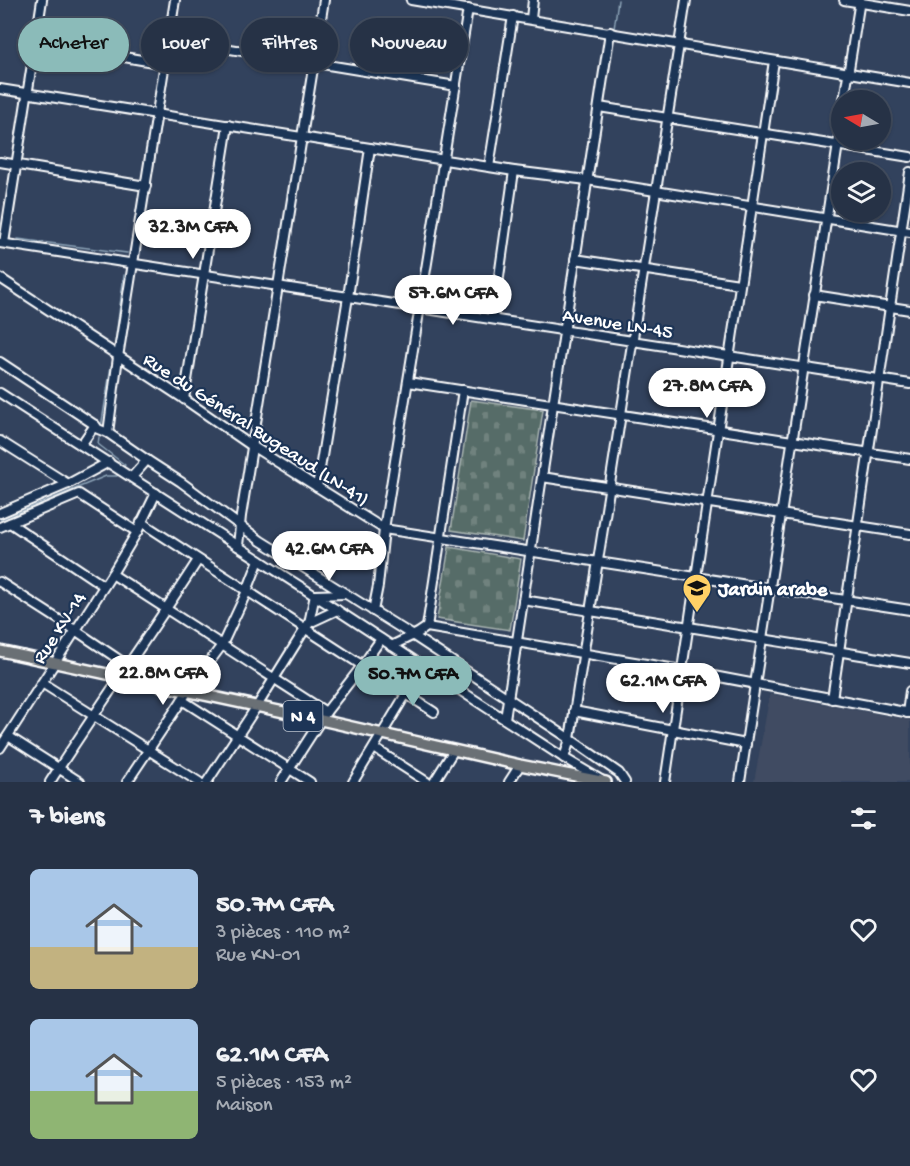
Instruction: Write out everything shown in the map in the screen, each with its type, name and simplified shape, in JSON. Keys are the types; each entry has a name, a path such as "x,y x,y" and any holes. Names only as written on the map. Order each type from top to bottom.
{"main road":[{"name":"N 4","path":"0,651 257,706 323,716 381,734 605,782"}],"street":[{"path":"39,18 42,0"},
{"path":"172,18 175,0"},
{"path":"321,18 324,0"},
{"path":"411,0 910,83"},
{"path":"531,19 533,0"},
{"path":"564,758 570,739 686,0"},
{"path":"844,0 910,11"},
{"path":"845,90 860,1"},
{"path":"373,611 384,529 468,9"},
{"path":"489,167 513,16"},
{"path":"505,719 610,32"},
{"path":"664,782 774,61"},
{"path":"338,66 456,86"},
{"path":"2,243 31,72"},
{"path":"108,433 164,72"},
{"path":"238,546 311,72"},
{"path":"0,89 906,232"},
{"path":"598,107 831,144"},
{"path":"184,399 228,125"},
{"path":"317,487 370,148"},
{"path":"740,782 836,150"},
{"path":"867,150 910,157"},
{"path":"0,162 146,186"},
{"path":"492,319 514,171"},
{"path":"832,699 890,307 906,232 910,172"},
{"name":"Avenue LN-45","path":"2,243 910,384"},
{"path":"575,259 739,284"},
{"name":"Rue du Général Bugeaud (LN-41)","path":"0,278 252,446 384,529 910,610"},
{"path":"814,296 910,310"},
{"path":"0,362 98,429 108,433 261,541 412,635 570,739 619,773 625,782"},
{"path":"408,382 910,459"},
{"path":"427,627 463,390"},
{"path":"0,393 564,758 605,782"},
{"path":"81,445 95,425"},
{"path":"0,441 68,484"},
{"path":"132,477 147,460"},
{"path":"0,513 68,484 109,462"},
{"path":"542,477 910,534"},
{"name":"Rue KV-14","path":"0,748 112,574 137,532 156,492"},
{"path":"0,527 77,494 137,532"},
{"path":"141,522 247,591 307,626 362,666 434,712"},
{"path":"10,523 104,586"},
{"path":"50,782 198,560"},
{"path":"127,782 222,645 259,560"},
{"path":"112,574 274,679 323,716"},
{"path":"0,582 127,665"},
{"path":"315,595 345,594"},
{"path":"207,782 307,626 315,595"},
{"path":"523,600 910,663"},
{"path":"307,626 337,609"},
{"path":"391,646 427,627 682,670 908,713 910,691"},
{"path":"281,782 323,716 381,639"},
{"path":"353,782 422,665"},
{"path":"42,683 199,782"},
{"path":"182,700 310,782"},
{"path":"574,711 746,744"},
{"path":"8,736 80,782"},
{"path":"374,748 427,782"},
{"path":"434,782 454,750"},
{"path":"509,782 520,765"},
{"path":"557,773 564,782"}],"shaded area":[{"path":"770,694 910,720 910,782 754,782"}],"green space":[{"path":"471,400 543,410 523,541 451,530"},
{"path":"449,547 521,559 510,630 437,619"}],"waterway":[{"path":"614,29 618,0"},
{"path":"18,239 127,253"},
{"path":"115,344 124,275"},
{"path":"101,427 111,366"},
{"path":"99,437 98,444 125,465 123,468"},
{"path":"0,520 106,476 117,476 118,474"}],"place":[{"name":"Jardin arabe","path":"697,614"}]}
